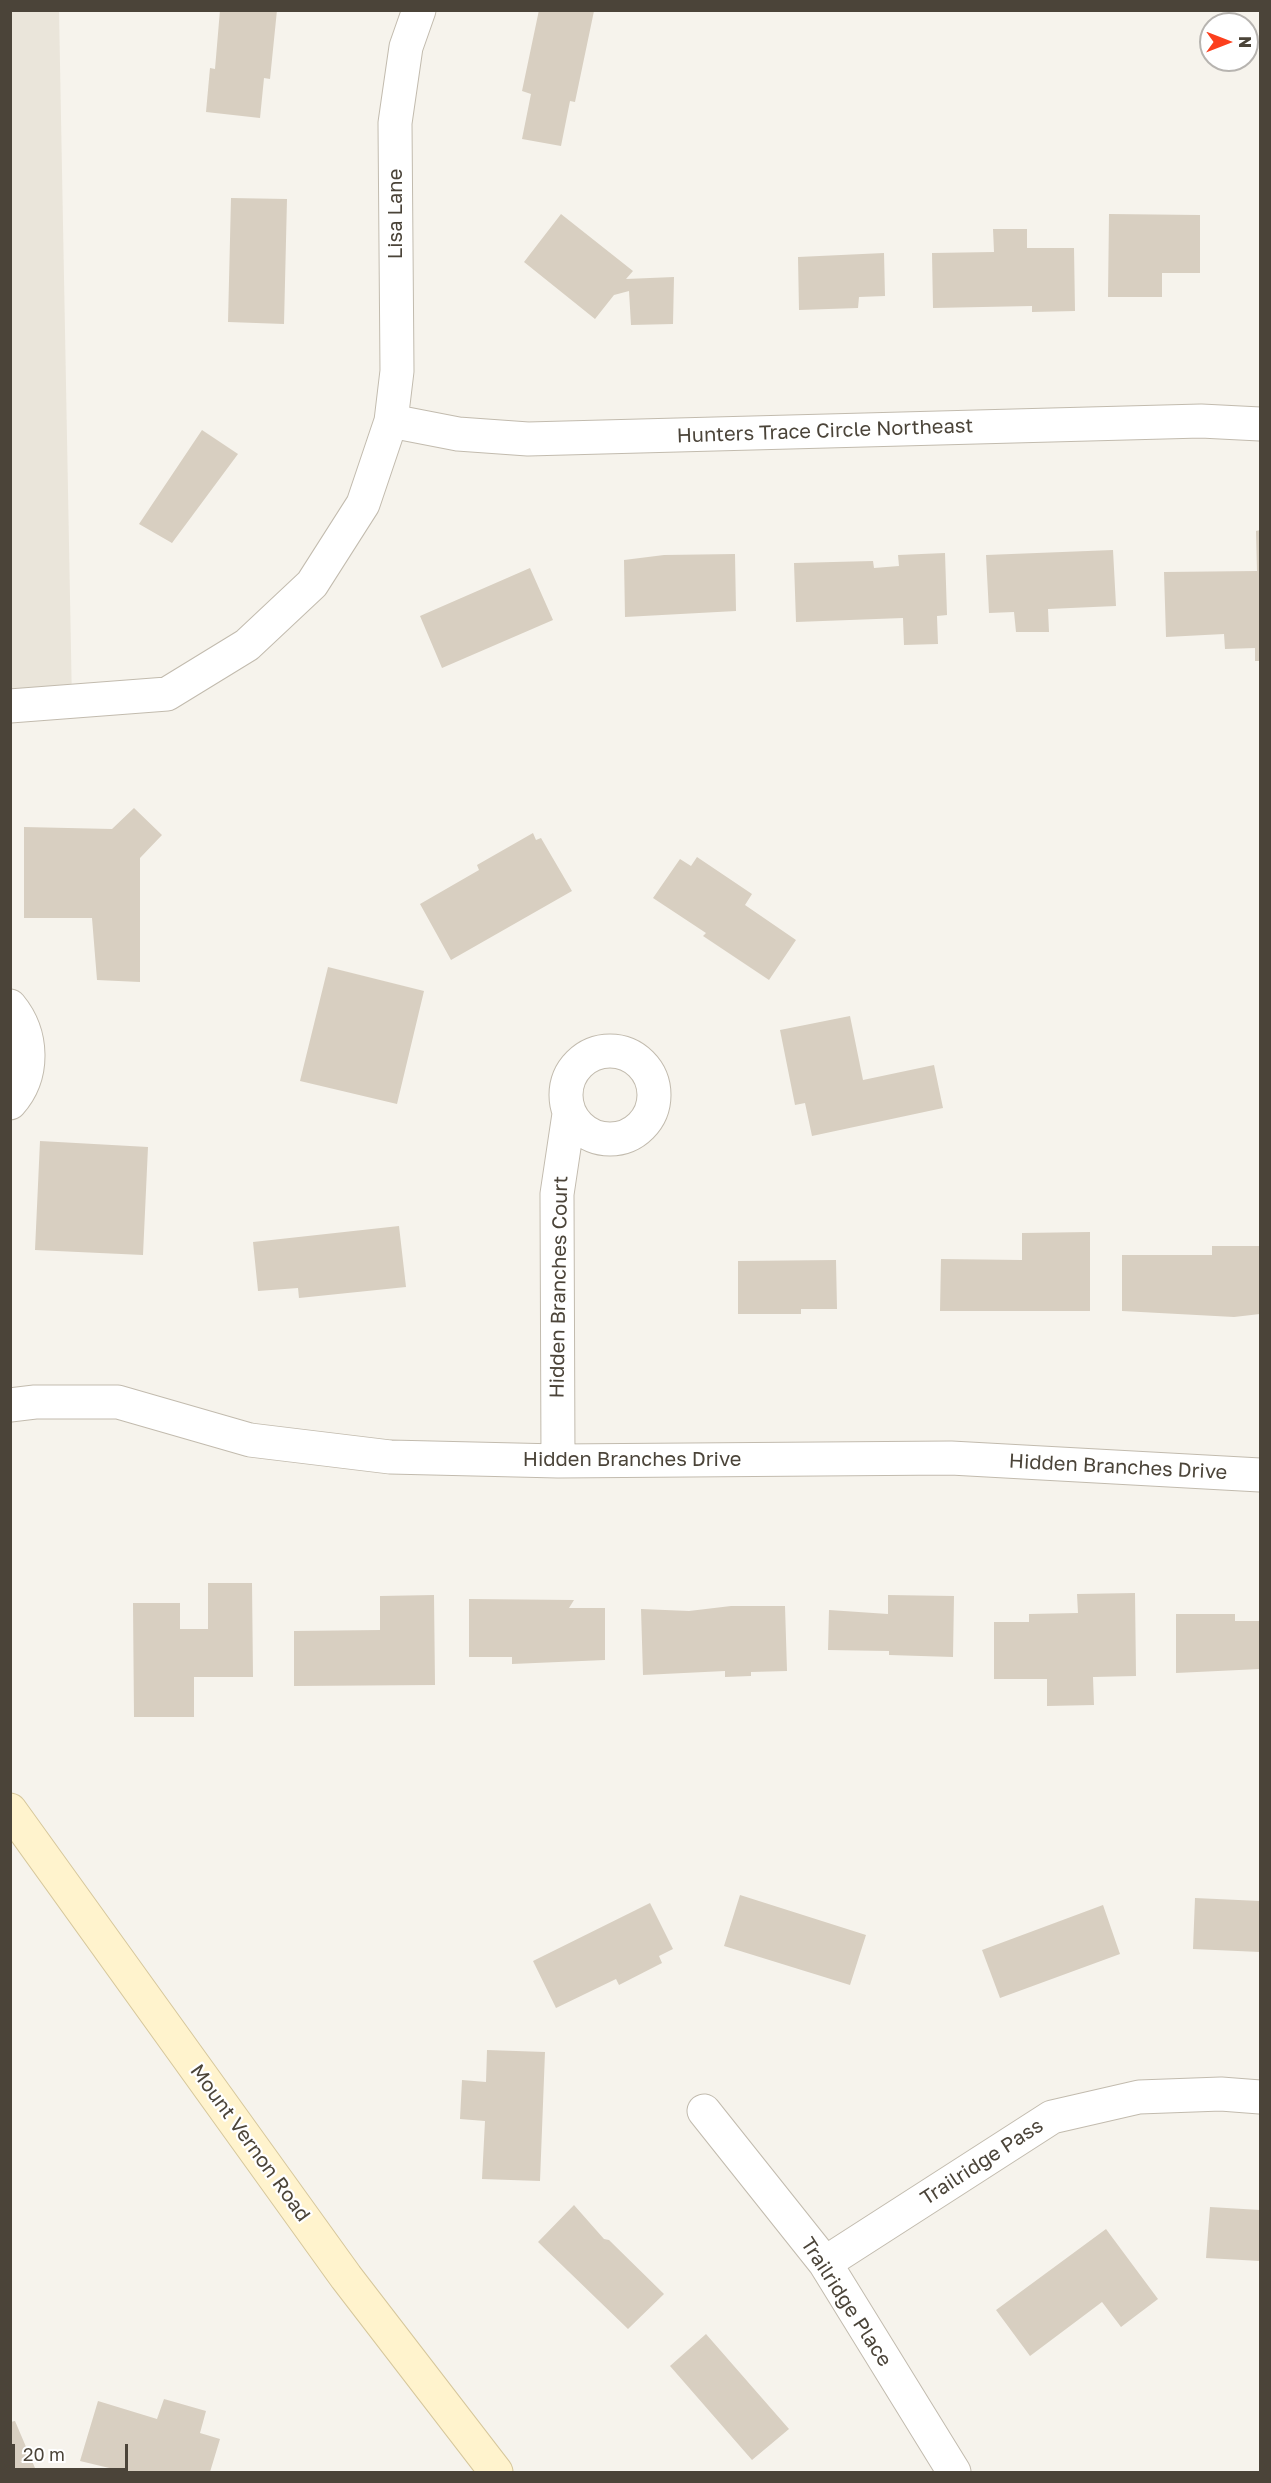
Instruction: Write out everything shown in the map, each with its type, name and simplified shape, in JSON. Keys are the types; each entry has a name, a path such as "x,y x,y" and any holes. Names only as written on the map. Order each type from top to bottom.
{"street":[{"name":"Lisa Lane","path":"10,706 167,694 247,645 312,584 363,504 391,421 397,371 396,123 406,47 419,10"},
{"name":"Hunters Trace Circle Northeast","path":"391,421 458,434 528,439 1201,421 1260,424"},
{"path":"10,1006 22,1020 29,1043 26,1076 10,1103"},
{"name":"Hidden Branches Court","path":"558,1461 557,1194 569,1114"},
{"name":"Hidden Branches Drive","path":"10,1406 35,1402 118,1402 250,1440 390,1457 558,1461 951,1458 1260,1475"},
{"name":"Mount Vernon Road","path":"10,1810 346,2277 496,2472"},
{"name":"Trailridge Pass","path":"825,2263 1052,2117 1139,2097 1221,2094 1260,2097"},
{"name":"Trailridge Place","path":"704,2111 825,2263 954,2472"}],"shaded area":[{"path":"10,11 59,11 72,704 11,704"}],"building":[{"path":"220,10 277,10 270,79 264,78 260,118 206,112 210,68 215,69"},
{"path":"539,10 594,11 575,102 570,101 561,146 522,139 531,94 522,91"},
{"path":"231,198 287,199 284,324 228,322"},
{"path":"561,214 633,271 626,279 674,277 673,324 631,325 629,291 614,295 595,319 524,262"},
{"path":"1109,214 1200,215 1200,273 1162,273 1162,297 1108,297"},
{"path":"993,229 1027,229 1027,248 1074,248 1075,311 1032,312 1032,306 933,308 932,253 994,252"},
{"path":"884,253 885,296 859,297 858,308 799,310 798,257"},
{"path":"202,430 238,454 172,543 139,524"},
{"path":"1260,530 1260,661 1255,661 1255,648 1225,649 1224,634 1166,637 1164,572 1257,571 1256,531"},
{"path":"1113,550 1116,606 1048,609 1049,632 1016,632 1014,612 989,613 986,555"},
{"path":"945,553 947,615 937,616 938,644 904,645 903,618 796,622 794,563 873,561 874,568 899,566 898,555"},
{"path":"735,554 736,611 625,617 624,560 664,555"},
{"path":"530,568 553,620 442,668 420,616"},
{"path":"134,808 162,835 140,858 140,982 97,980 92,918 24,918 24,827 112,829"},
{"path":"533,833 536,840 541,838 572,891 451,960 420,904 479,870 477,865"},
{"path":"697,857 752,894 745,905 796,940 769,980 703,936 706,933 653,898 680,859 691,866"},
{"path":"328,967 424,991 397,1104 300,1081"},
{"path":"850,1016 863,1080 934,1065 943,1108 812,1136 805,1103 795,1105 780,1030"},
{"path":"40,1141 148,1147 143,1255 35,1250"},
{"path":"399,1226 406,1287 299,1298 298,1288 258,1291 253,1242"},
{"path":"1090,1232 1090,1311 940,1311 941,1259 1022,1260 1022,1233"},
{"path":"1212,1246 1260,1246 1260,1314 1234,1317 1122,1311 1122,1255 1212,1255"},
{"path":"836,1260 837,1309 801,1309 801,1314 738,1314 738,1261"},
{"path":"208,1583 252,1583 253,1677 194,1677 194,1717 134,1717 133,1603 180,1603 180,1629 208,1629"},
{"path":"1135,1593 1136,1676 1093,1677 1094,1705 1047,1706 1047,1679 994,1679 994,1622 1029,1622 1029,1614 1078,1613 1077,1594"},
{"path":"434,1595 435,1685 294,1686 294,1631 380,1630 380,1596"},
{"path":"888,1595 954,1596 953,1657 889,1655 889,1651 828,1650 829,1610 888,1614"},
{"path":"469,1599 574,1600 569,1608 605,1608 605,1660 512,1664 512,1657 469,1657"},
{"path":"731,1606 785,1606 787,1671 751,1672 751,1676 725,1677 725,1671 643,1675 641,1609 689,1611"},
{"path":"1176,1614 1235,1614 1235,1621 1260,1621 1260,1669 1176,1673"},
{"path":"740,1895 866,1935 850,1985 724,1946"},
{"path":"1195,1898 1260,1901 1260,1952 1193,1949"},
{"path":"650,1903 673,1949 659,1956 662,1963 619,1985 616,1979 556,2008 533,1961"},
{"path":"1103,1905 1120,1954 1000,1998 982,1950"},
{"path":"487,2050 545,2052 540,2181 482,2179 485,2121 460,2119 462,2080 486,2082"},
{"path":"574,2205 604,2239 609,2240 664,2294 628,2329 538,2242"},
{"path":"1210,2207 1260,2210 1260,2261 1206,2258"},
{"path":"1106,2229 1158,2299 1121,2327 1102,2302 1030,2356 996,2310"},
{"path":"706,2334 789,2429 752,2460 670,2366"},
{"path":"164,2399 206,2411 200,2433 220,2439 210,2472 126,2472 80,2461 98,2401 157,2419"},
{"path":"15,2421 35,2468 24,2472 10,2472 10,2422"}]}
